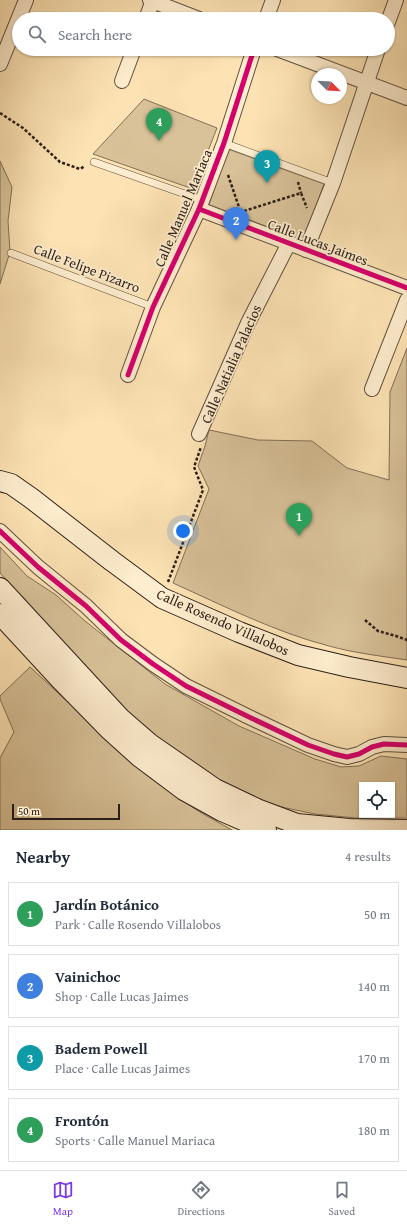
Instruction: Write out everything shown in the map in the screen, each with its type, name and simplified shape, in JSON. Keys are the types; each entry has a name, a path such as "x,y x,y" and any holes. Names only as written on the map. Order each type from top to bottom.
{"main road":[{"name":"Calle Rosendo Villalobos","path":"0,481 11,484 31,498 162,598 238,632 298,655 349,667 407,678"},
{"path":"0,588 120,718 150,744 215,789 257,809 297,824 349,829 407,830"},
{"path":"0,614 60,679 109,729 140,757 184,790 222,812 266,830"}],"street":[{"path":"21,12 26,0"},
{"path":"148,12 152,0 182,12"},
{"path":"269,12 273,0"},
{"path":"392,12 396,0"},
{"path":"0,64 12,34"},
{"path":"122,81 131,56"},
{"name":"Calle Manuel Mariaca","path":"128,375 153,307 200,205 224,143 252,56"},
{"path":"296,56 407,98"},
{"path":"306,250 333,183 375,56"},
{"name":"Calle Lucas Jaimes","path":"200,205 306,250 407,288"},
{"name":"Calle Natialia Palacios","path":"199,434 248,323 289,243"},
{"path":"372,389 407,300"},
{"path":"0,531 38,567 86,606 120,640 186,686 295,739 347,758 372,747 384,744 407,745"}],"lane":[{"path":"224,143 333,183"},
{"name":"Calle Lucas Jaimes","path":"94,162 200,205"},
{"name":"Calle Felipe Pizarro","path":"11,253 153,307"}],"path":[{"path":"0,113 23,128 60,162 80,169 94,162"},
{"path":"228,175 241,212"},
{"path":"297,176 301,193 310,214"},
{"path":"235,214 301,193"},
{"path":"365,620 378,631 407,640"}],"shaded area":[{"path":"144,99 217,128 193,189 93,154"},
{"path":"228,149 324,184 303,242 208,207"},
{"path":"0,161 12,187 8,221 10,252 0,284"},
{"path":"407,348 407,660 348,651 309,640 269,626 173,583 209,489 198,466 209,430 258,440 312,441 347,468 389,480 390,392"},
{"path":"0,547 27,576 56,595 85,621 165,684 239,726 315,759 341,767 359,766 381,756 407,759 407,818 395,818 395,782 359,782 359,818 315,814 254,799 209,776 150,734 102,688 0,573"},
{"path":"30,667 149,777 198,811 232,830 0,830 0,758 14,732 0,696"}],"cycle path":[{"path":"128,375 153,307 199,209 224,143 252,56"},
{"path":"199,209 407,288"},
{"path":"0,531 38,567 86,606 121,640 186,686 308,745 334,754 347,757 384,744 407,745"}],"place":[{"name":"Frontón","path":"159,141"},
{"name":"Badem Powell","path":"267,183"},
{"name":"Vainichoc","path":"236,240"},
{"name":"Jardín Botánico","path":"299,536"}]}
